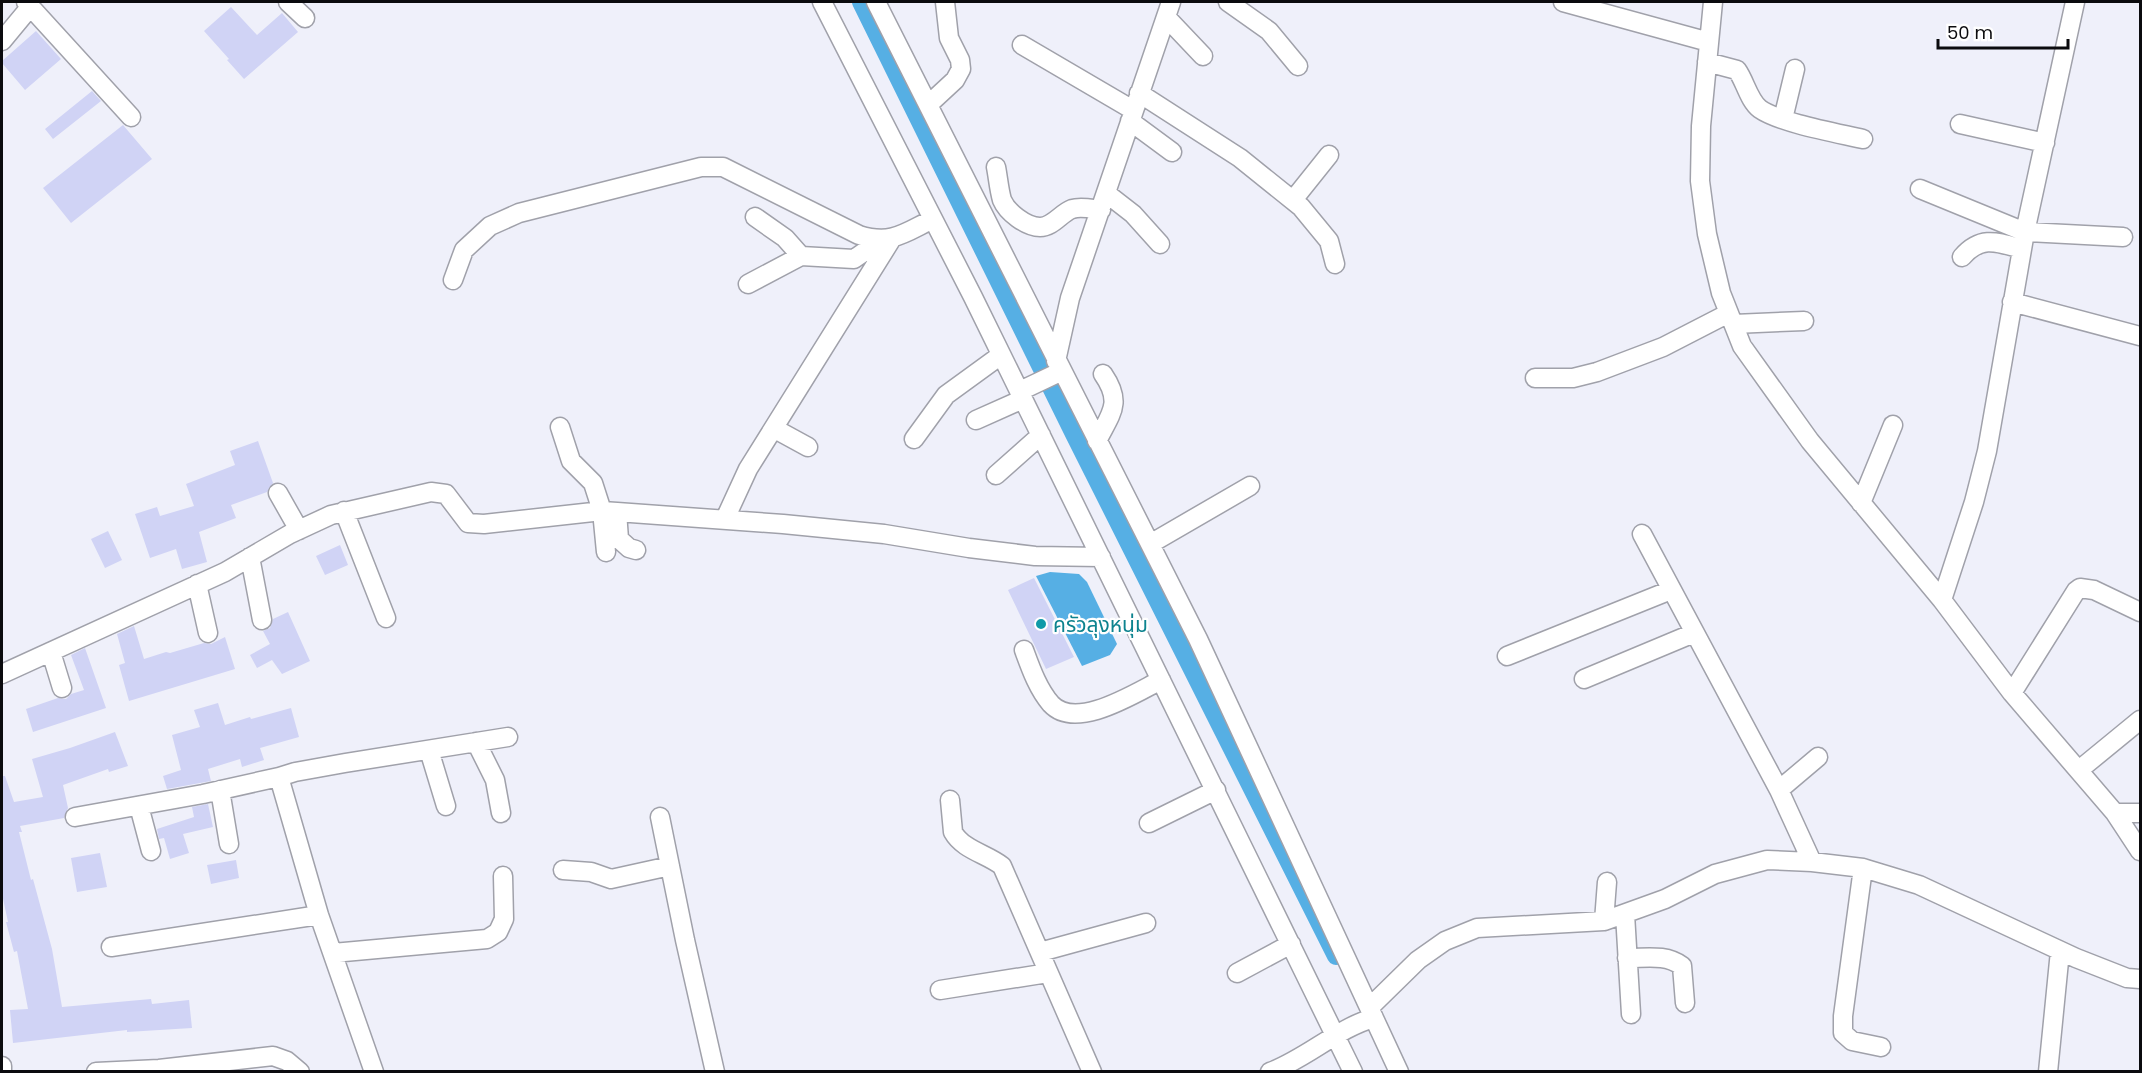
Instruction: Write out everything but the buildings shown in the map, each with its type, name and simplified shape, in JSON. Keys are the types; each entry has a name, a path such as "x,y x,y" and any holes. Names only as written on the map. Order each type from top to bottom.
{"street":[{"path":"288,2 304,18"},
{"path":"822,2 1001,355 1024,392 1041,435 1291,945 1340,1034 1353,1071"},
{"path":"876,2 1056,369 1097,441 1198,639 1399,1071"},
{"path":"928,105 955,80 961,69 960,60 949,38 945,2"},
{"path":"1228,2 1269,32 1298,66"},
{"path":"1563,2 1709,42"},
{"path":"1713,2 1701,126 1700,181 1707,234 1720,293 1742,346 1810,441 1942,600 2012,693 2115,813 2140,851"},
{"path":"1942,600 1974,502 1987,452 2024,240 2075,2"},
{"path":"2,41 28,4 131,117"},
{"path":"1166,7 1203,56"},
{"path":"976,420 1024,392 1056,369 1070,298 1104,201 1166,7"},
{"path":"1022,45 1134,108 1240,158 1293,200 1317,224 1329,241 1335,264"},
{"path":"1707,62 1737,70 1752,100 1760,109 1783,119 1863,139"},
{"path":"1783,119 1795,69"},
{"path":"1134,108 1172,152"},
{"path":"1960,124 2044,143"},
{"path":"1293,200 1329,155"},
{"path":"453,280 464,250 490,226 519,213 701,167 723,167 859,235 886,240"},
{"path":"996,167 1002,200 1011,212 1025,222 1040,227 1054,222 1072,209 1104,201 1133,214 1160,244"},
{"path":"1920,189 2024,240"},
{"path":"755,217 785,238 801,256"},
{"path":"748,285 801,256 854,259 886,240 933,219"},
{"path":"1962,257 1971,247 1979,243 2123,237"},
{"path":"725,519 748,469 775,429 886,240"},
{"path":"2012,302 2140,336"},
{"path":"1535,378 1574,378 1597,372 1731,319 1804,321"},
{"path":"914,439 946,396 1001,355"},
{"path":"1097,441 1111,413 1115,398 1112,387 1103,374"},
{"path":"1861,503 1893,425"},
{"path":"560,427 571,461 593,483 610,512 619,539 628,548 636,550"},
{"path":"775,429 808,447"},
{"path":"996,475 1041,435"},
{"path":"1150,544 1250,486"},
{"path":"2,674 225,572 299,530 344,511 430,492 446,494 468,523 484,524 610,512 725,519 884,534 1035,556 1101,557"},
{"path":"278,493 299,530"},
{"path":"344,511 386,618"},
{"path":"606,552 610,512"},
{"path":"1642,534 1779,790 1812,862"},
{"path":"250,557 262,620"},
{"path":"197,584 208,633"},
{"path":"2012,693 2080,588 2094,590 2140,612"},
{"path":"1507,656 1671,590"},
{"path":"1584,679 1694,633"},
{"path":"1024,651 1037,682 1052,705 1067,713 1081,714 1100,709 1161,680"},
{"path":"51,652 62,688"},
{"path":"2079,770 2140,720"},
{"path":"75,817 220,790 295,772 508,737"},
{"path":"476,742 495,780 501,813"},
{"path":"429,750 446,806"},
{"path":"1779,790 1818,757"},
{"path":"279,777 319,915 374,1071"},
{"path":"220,790 229,844"},
{"path":"1149,824 1216,790"},
{"path":"950,800 953,832 956,837 970,848 1002,866 1092,1071"},
{"path":"139,806 151,851"},
{"path":"2115,813 2140,813"},
{"path":"660,817 714,1071"},
{"path":"1270,1071 1288,1065 1371,1015 1418,960 1445,940 1477,928 1605,921 1665,899 1715,874 1767,860 1863,868 1919,885 2060,951 2127,978 2140,980"},
{"path":"563,870 591,872 611,879 670,866"},
{"path":"1863,868 1843,1016 1843,1033 1852,1041 1881,1047"},
{"path":"333,953 487,939 498,932 504,919 503,876"},
{"path":"1605,921 1607,882"},
{"path":"1625,914 1631,1014"},
{"path":"111,947 319,915"},
{"path":"1040,952 1146,923"},
{"path":"1237,973 1291,945"},
{"path":"2048,1071 2060,951"},
{"path":"1627,958 1664,958 1682,966 1685,1003"},
{"path":"940,990 1048,973"},
{"path":"96,1071 159,1069 273,1056 287,1061 300,1071"},
{"path":"2,1066 2,1071"}],"water":[{"path":"1050,572 1079,574 1087,582 1117,644 1110,655 1082,666 1036,576"}],"waterway":[{"path":"861,2 1074,434 1336,956"}],"place":[{"name":"ครัวลุงหนุ่ม","path":"1041,624"}]}
